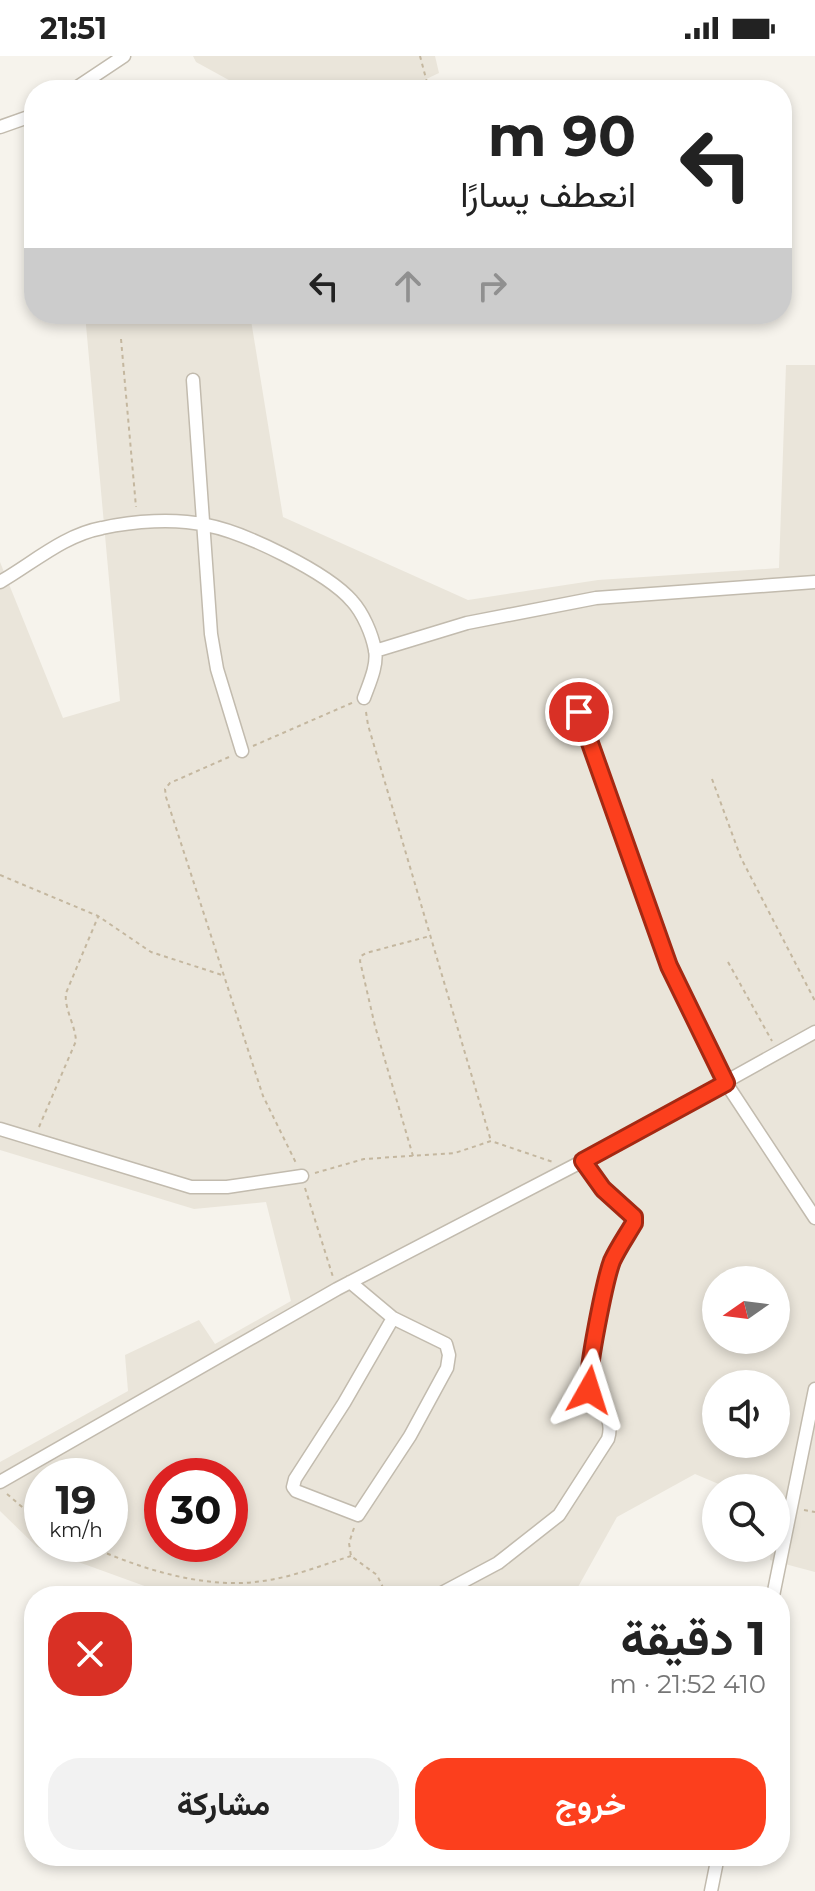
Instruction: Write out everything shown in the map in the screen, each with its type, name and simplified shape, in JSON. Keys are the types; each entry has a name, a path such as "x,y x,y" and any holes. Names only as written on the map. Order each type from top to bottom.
{"street":[{"path":"88,80 124,56"},
{"path":"0,127 24,119"},
{"path":"193,380 214,654 242,751"},
{"path":"0,582 63,542 102,528 170,522 202,524 250,540 332,583 353,601 365,621 375,651 376,661 364,698"},
{"path":"375,651 467,623 596,598 815,582"},
{"path":"579,712 669,966 726,1083 815,1218"},
{"path":"0,1484 337,1289 583,1161 815,1032"},
{"path":"0,1129 191,1187 227,1187 302,1176"},
{"path":"455,1586 498,1563 559,1515 608,1439 609,1419 589,1390 588,1382 612,1261 634,1223 634,1217 603,1189 583,1161"},
{"path":"350,1282 393,1318 446,1344 449,1355 447,1368 410,1436 358,1515 296,1491 293,1487 393,1318"},
{"path":"775,1586 815,1389"},
{"path":"711,1891 716,1866"}],"path":[{"path":"420,56 426,80"},
{"path":"121,339 138,524"},
{"path":"337,1289 302,1176 263,1096 172,823 165,789 170,783 364,698 368,725 491,1141"},
{"path":"712,779 741,858 815,1001"},
{"path":"0,875 98,916 151,952 223,975"},
{"path":"33,1140 76,1041 65,1002 66,993 98,916"},
{"path":"413,1156 375,1026 360,961 366,953 431,935"},
{"path":"728,962 778,1053"},
{"path":"302,1176 364,1159 455,1153 491,1141 566,1169"},
{"path":"0,1484 24,1507"},
{"path":"358,1515 349,1543 351,1556 377,1575 382,1586"},
{"path":"128,1559 188,1579 238,1583 284,1577 351,1556"}],"shaded area":[{"path":"193,56 435,56 439,73 424,80 229,80 196,62"},
{"path":"86,324 252,324 283,517 468,600 598,580 779,568 786,365 815,365 815,1572 778,1562 790,1562 790,1474 702,1474 702,1477 695,1474 617,1517 579,1586 144,1586 78,1562 128,1562 128,1458 24,1458 24,1534 0,1511 0,1462 128,1391 125,1355 199,1320 215,1344 291,1301 266,1202 194,1209 0,1150 0,562 63,718 120,701"}],"route":[{"path":"579,712 669,966 726,1083 583,1161 603,1189 634,1217 634,1223 612,1261 589,1369 589,1390"}]}
